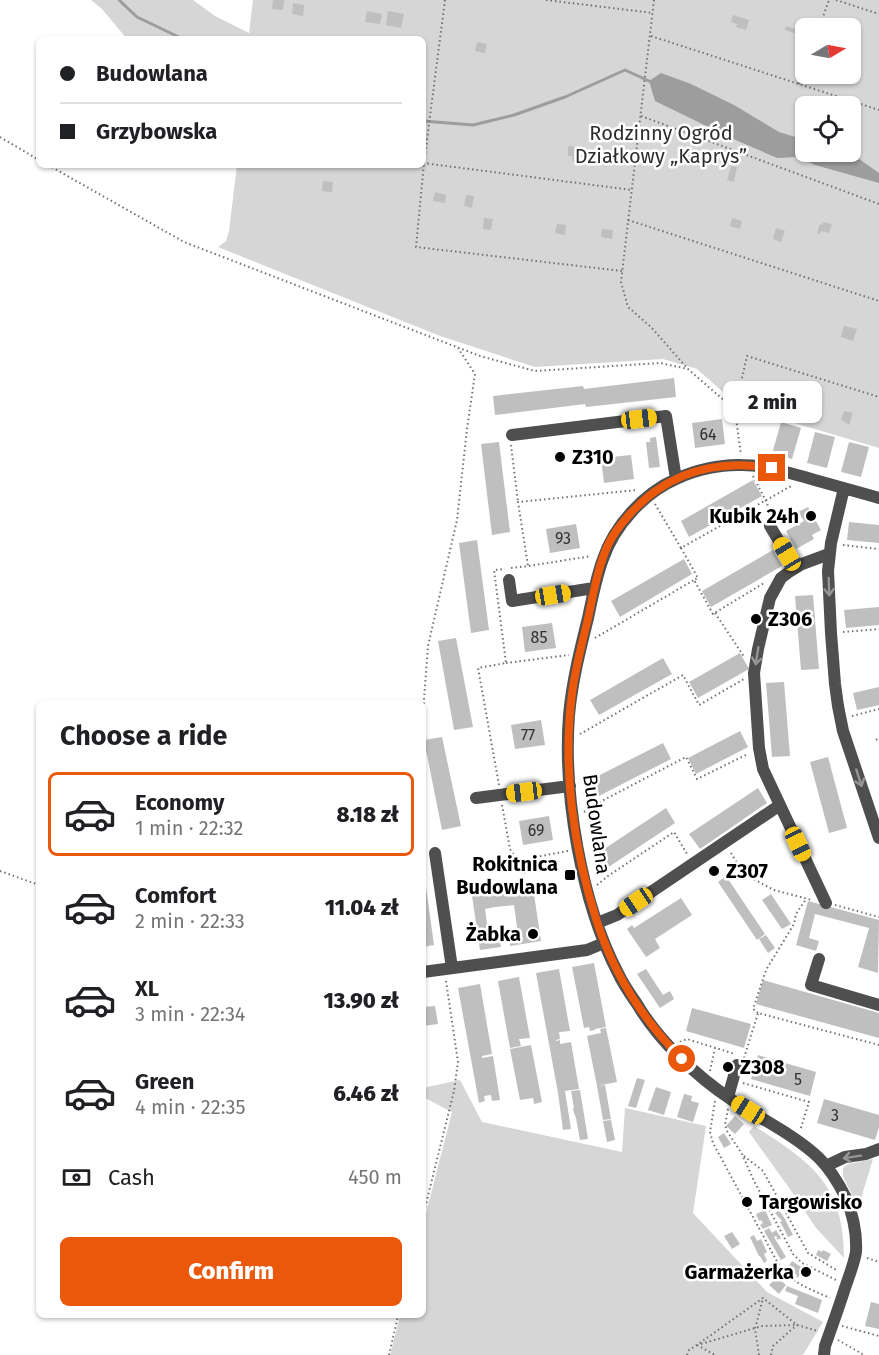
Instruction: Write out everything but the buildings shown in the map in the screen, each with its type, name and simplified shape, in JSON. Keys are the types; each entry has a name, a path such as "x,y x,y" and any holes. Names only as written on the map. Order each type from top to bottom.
{"street":[{"path":"512,435 666,416 676,479"},
{"name":"Budowlana","path":"824,1355 855,1255 856,1234 847,1200 826,1166 817,1156 799,1142 728,1102 669,1046 639,1009 617,972 604,943 581,863 573,818 568,740 572,693 580,649 603,559 609,542 621,524 650,495 676,479 712,468 744,465 772,468 879,498"},
{"path":"844,488 830,549 828,571 831,633 840,719 879,838"},
{"path":"770,526 795,568"},
{"path":"826,903 763,769 759,748 754,673 770,598 781,578 830,549"},
{"path":"509,580 512,601 594,588"},
{"path":"476,798 570,786"},
{"path":"597,923 617,915 780,805"},
{"path":"435,853 448,969"},
{"path":"426,972 587,950 604,943"},
{"path":"819,959 811,985 879,1005"},
{"path":"728,1102 738,1061"},
{"path":"826,1166 845,1157 866,1154 879,1149"}],"path":[{"path":"426,147 445,0"},
{"path":"546,0 653,13"},
{"path":"654,0 621,282 628,307 651,327 688,369 735,410"},
{"path":"823,18 829,0"},
{"path":"836,0 879,14"},
{"path":"651,36 795,83"},
{"path":"799,84 879,110"},
{"path":"641,117 879,204"},
{"path":"0,137 36,158"},
{"path":"426,163 632,190"},
{"path":"53,168 184,242 480,356 535,371 660,363 688,369"},
{"path":"424,168 416,247 622,271"},
{"path":"628,220 879,301"},
{"path":"424,700 428,646 457,520 475,374 458,348"},
{"path":"770,526 771,512 744,465 735,410 747,356 879,397"},
{"path":"681,548 806,478"},
{"path":"528,566 518,502 637,490 650,495 698,578 580,649 477,668 510,849 525,873 538,870 536,857 569,851"},
{"path":"830,549 879,549"},
{"path":"506,663 494,570 595,556 603,559"},
{"path":"715,613 771,580 781,578"},
{"path":"568,740 683,675 699,705 754,673 715,613 713,614 694,580"},
{"path":"831,633 879,629"},
{"path":"840,719 879,710"},
{"path":"582,813 686,757 697,779 759,748"},
{"path":"597,885 674,832 693,864"},
{"path":"724,842 744,874 774,890 879,917"},
{"path":"0,872 36,884"},
{"path":"806,898 796,914 794,924 766,970 753,1009 758,1013 879,1045"},
{"path":"426,1204 454,1091 458,1062 448,969"},
{"path":"669,1046 687,1039 716,1048 738,1061 758,1013"},
{"path":"710,1072 716,1048"},
{"path":"736,1081 809,1102 800,1131"},
{"path":"717,1090 710,1132 713,1143 780,1266 788,1277 798,1284 832,1299"},
{"path":"728,1102 725,1125 727,1131 742,1154 793,1254 802,1263 839,1281"},
{"path":"742,1154 763,1171 808,1253 842,1273"},
{"path":"866,1258 879,1262"},
{"path":"763,1298 797,1325"},
{"path":"759,1355 755,1329 763,1298"},
{"path":"687,1355 689,1350 763,1298"},
{"path":"389,1355 398,1318"},
{"path":"771,1355 773,1346 797,1325"},
{"path":"697,1345 762,1326 797,1325 820,1332"},
{"path":"842,1326 879,1336"},
{"path":"837,1340 864,1355"},
{"path":"697,1345 715,1355"}],"green space":[{"name":"Rodzinny Ogród Działkowy „Kaprys”","path":"91,0 193,0 215,16 249,33 253,0 879,0 879,448 740,407 697,369 663,359 535,367 440,336 218,247 226,241 229,231 237,168 426,168 426,36 124,36 102,9"},
{"path":"460,1080 482,1122 622,1152 625,1108 706,1126 693,1213 767,1292 823,1322 803,1355 390,1355 399,1318 426,1318 426,1213 452,1112 426,1099 426,1087"},
{"path":"754,1126 808,1164 831,1193 838,1211 844,1258 816,1228 749,1132"},
{"path":"873,1159 858,1208 843,1176 843,1168 848,1164"}],"shaded area":[{"path":"661,73 691,84 734,105 779,132 795,137 795,157 777,158 655,101 649,81"},
{"path":"861,160 879,173 879,183 809,162"}],"waterway":[{"path":"119,0 137,17 177,36"},
{"path":"426,121 473,125 514,115 565,97 625,70 649,81"}],"place":[{"name":"Z310","path":"560,457"},
{"name":"Kubik 24h","path":"811,516"},
{"name":"Z306","path":"756,619"},
{"name":"Z307","path":"714,871"},
{"name":"Rokitnica Budowlana","path":"570,875"},
{"name":"Żabka","path":"533,934"},
{"name":"Z308","path":"728,1067"},
{"name":"Targowisko","path":"747,1202"},
{"name":"Garmażerka","path":"806,1272"}],"route":[{"path":"682,1059 664,1041 639,1009 617,972 597,923 581,863 573,818 568,740 572,693 594,588 603,559 609,542 635,508 661,487 693,473 727,465 772,468"}]}
